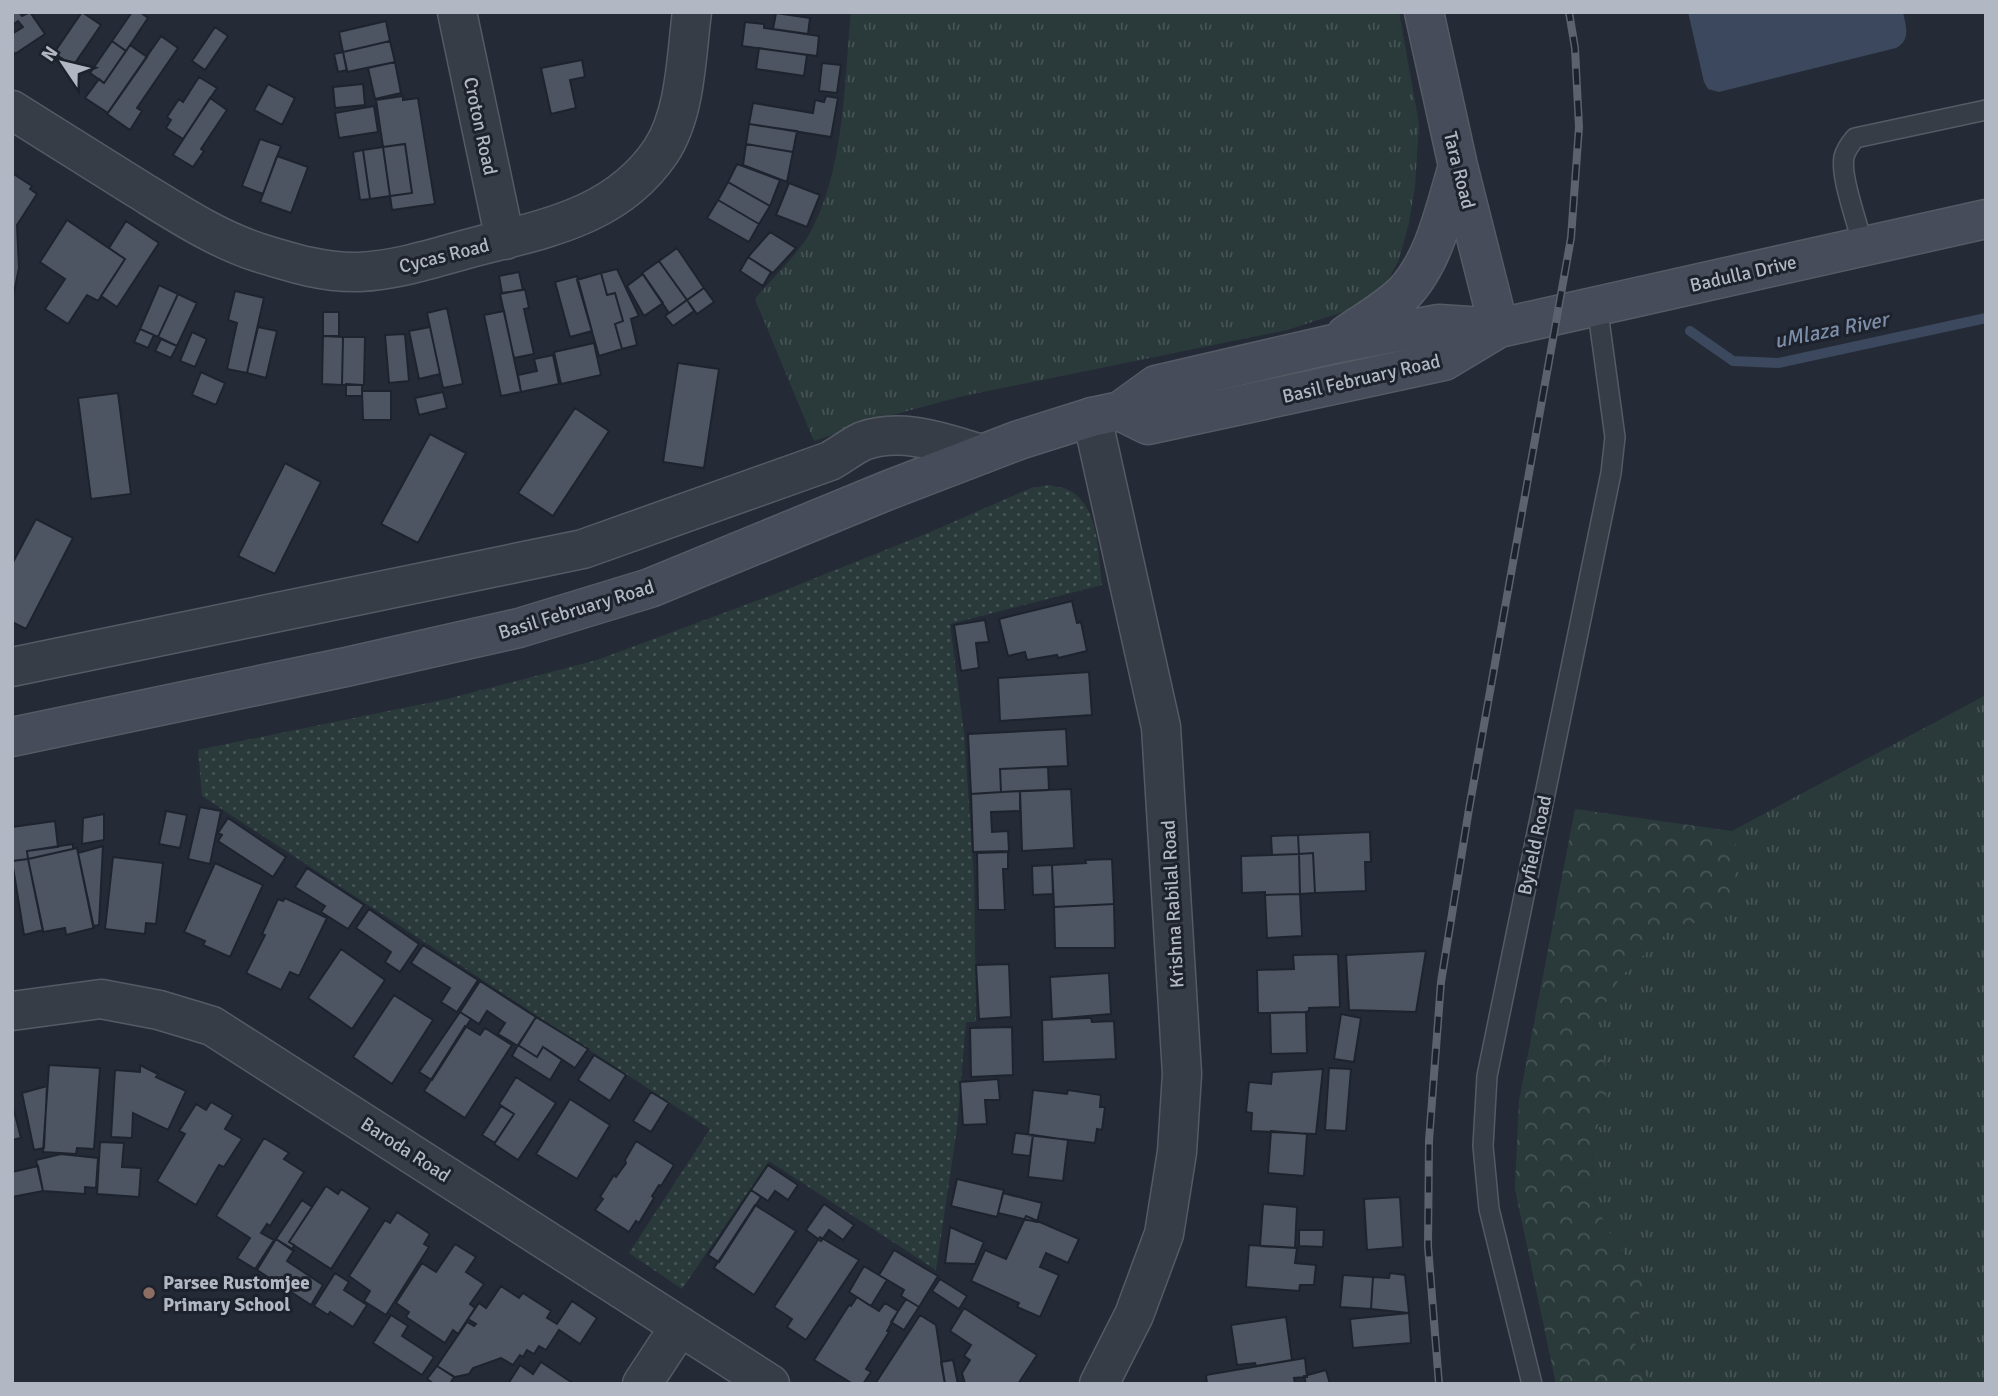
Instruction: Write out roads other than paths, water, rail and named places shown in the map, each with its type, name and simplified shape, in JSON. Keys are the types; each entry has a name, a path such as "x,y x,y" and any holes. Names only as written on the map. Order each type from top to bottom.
{"street":[{"name":"Croton Road","path":"457,12 505,240"},
{"name":"Cycas Road","path":"12,110 224,240 315,269 357,272 406,267 559,225 602,206 634,185 662,150 677,115 692,12"},
{"name":"Tara Road","path":"1424,12 1458,166 1499,328"},
{"path":"1333,344 1375,316 1405,291 1425,262 1458,166"},
{"name":"Badulla Drive","path":"1499,328 1986,219"},
{"name":"Basil February Road","path":"12,737 519,628 650,588 982,454 1106,414 1156,385 1333,344 1439,324 1499,328"},
{"name":"Basil February Road","path":"1106,414 1148,425 1444,361 1499,328"},
{"name":"Krishna Rabilal Road","path":"1098,1384 1135,1315 1164,1234 1177,1152 1182,1074 1161,727 1106,414"},
{"path":"12,667 583,549 830,461 862,442 884,436 910,435 982,454"},
{"name":"Baroda Road","path":"12,1011 101,999 159,1010 212,1026 770,1384"},
{"path":"642,1384 680,1326"}],"lane":[{"path":"1863,246 1844,174 1844,158 1848,146 1855,138 1986,110"},
{"name":"Byfield Road","path":"1532,1384 1489,1209 1483,1146 1487,1076 1611,473 1615,437 1597,305"}],"water":[{"path":"1688,12 1903,12 1906,37 1896,48 1719,92 1708,89 1704,82"}],"waterway":[{"name":"uMlaza River","path":"1690,331 1733,361 1778,363 1986,318"}],"railway":[{"path":"1439,1384 1428,1246 1429,1141 1441,982 1469,809 1571,238 1579,127 1575,48 1569,12"}],"place":[{"name":"Parsee Rustomjee Primary School","path":"149,1293"}]}
